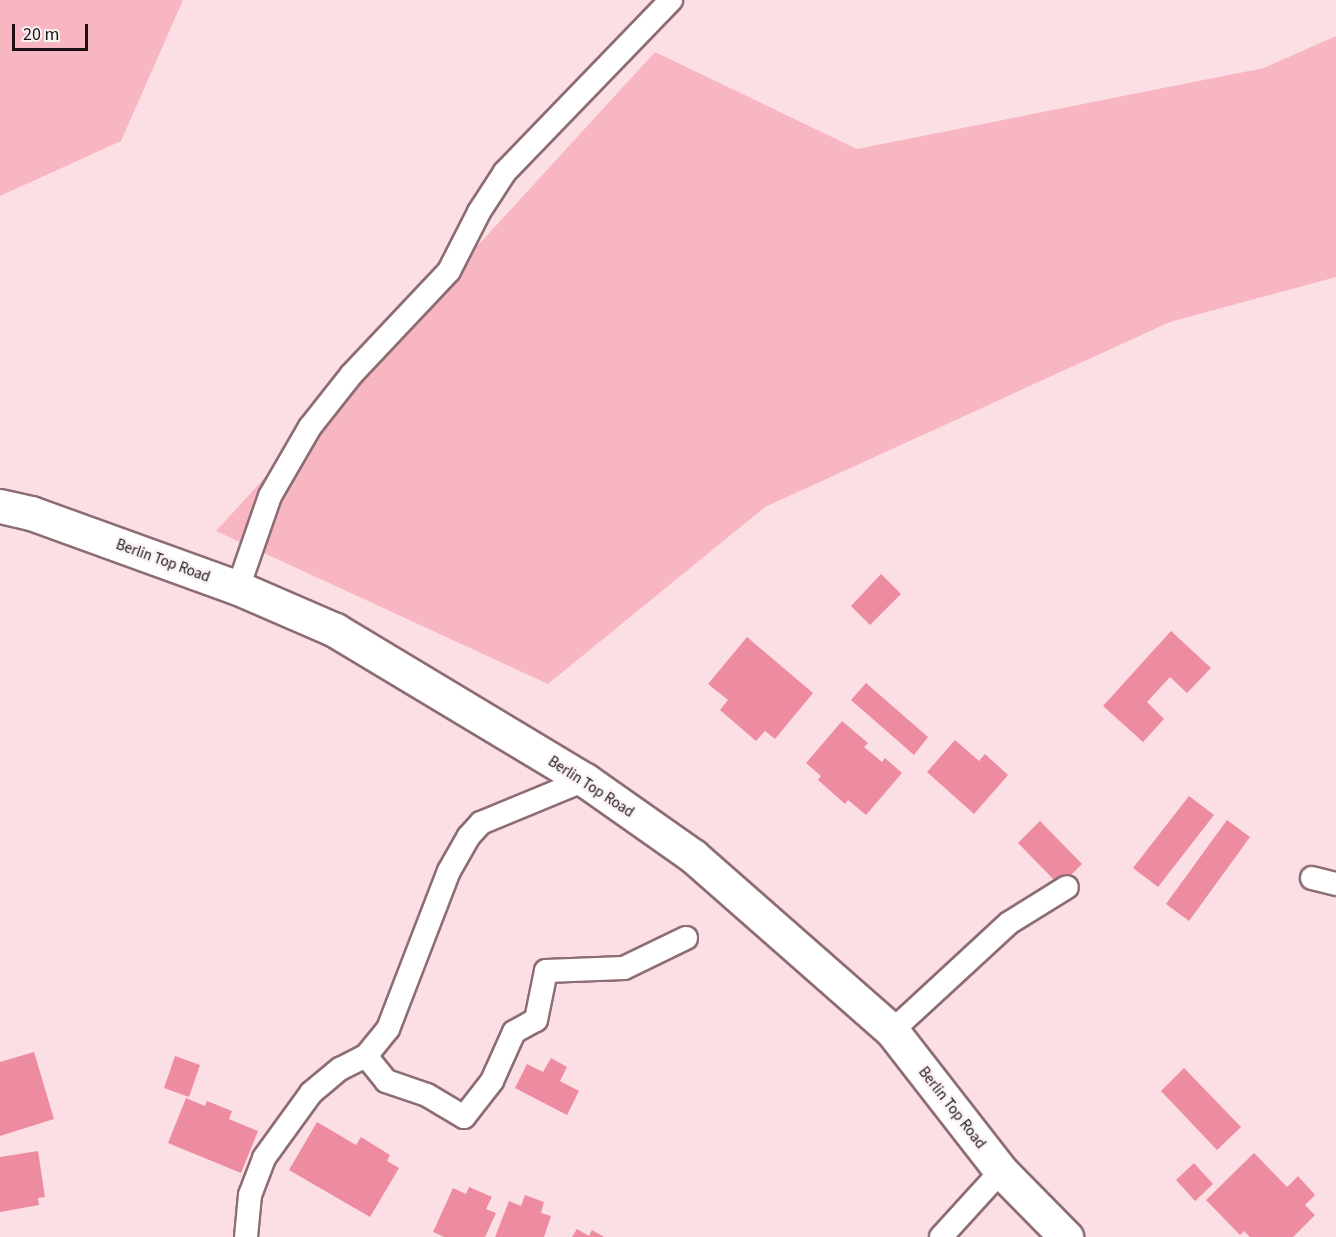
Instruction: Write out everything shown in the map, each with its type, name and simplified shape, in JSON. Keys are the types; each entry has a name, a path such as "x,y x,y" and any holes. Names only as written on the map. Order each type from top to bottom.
{"street":[{"path":"238,588 270,496 310,427 351,375 449,271 479,212 505,172 671,0"},
{"name":"Berlin Top Road","path":"0,506 31,513 238,588 335,630 585,780 693,856 892,1031 1001,1172 1066,1237"},
{"path":"246,1237 250,1195 264,1158 311,1093 340,1069 366,1056 388,1029 449,871 469,836 481,823 585,780"},
{"path":"1312,878 1336,884"},
{"path":"892,1031 1009,923 1067,887"},
{"path":"366,1056 386,1081 426,1095 464,1117 492,1081 514,1032 536,1020 546,971 624,968 686,938"},
{"path":"941,1237 1001,1172"}],"shaded area":[{"path":"0,0 183,0 121,141 0,196"},
{"path":"1336,36 1336,277 1170,322 765,507 548,684 216,531 655,52 857,149 1264,68"}],"building":[{"path":"881,574 901,594 870,625 851,606"},
{"path":"1171,631 1211,668 1187,693 1170,677 1147,702 1164,719 1143,742 1103,706"},
{"path":"747,637 813,693 775,739 765,731 756,741 720,710 728,700 708,684"},
{"path":"866,683 928,737 914,755 851,700"},
{"path":"842,721 868,743 864,747 882,762 885,758 902,773 866,815 848,800 845,804 818,780 821,776 806,763"},
{"path":"955,740 979,761 985,754 1008,775 974,814 927,772"},
{"path":"1189,796 1214,815 1158,887 1133,868"},
{"path":"1227,820 1250,837 1189,921 1166,904"},
{"path":"1040,821 1082,864 1060,886 1018,843"},
{"path":"34,1052 54,1119 0,1136 0,1062"},
{"path":"175,1056 200,1065 189,1097 164,1088"},
{"path":"551,1058 567,1067 560,1081 579,1091 567,1115 515,1088 527,1064 543,1072"},
{"path":"1184,1068 1241,1127 1217,1150 1161,1091"},
{"path":"186,1098 205,1106 207,1101 232,1111 229,1119 258,1131 241,1173 168,1143"},
{"path":"317,1122 356,1145 361,1137 390,1155 387,1161 399,1168 370,1217 289,1170"},
{"path":"38,1151 45,1197 38,1198 39,1205 0,1212 0,1157"},
{"path":"1254,1153 1287,1187 1298,1176 1315,1195 1305,1205 1315,1215 1293,1237 1250,1237 1244,1231 1240,1235 1206,1200"},
{"path":"1194,1163 1213,1184 1195,1201 1176,1180"},
{"path":"469,1187 492,1197 486,1209 496,1213 485,1237 444,1237 433,1232 453,1188 466,1194"},
{"path":"525,1195 544,1202 541,1213 551,1216 544,1237 495,1237 509,1201 521,1206"},
{"path":"577,1229 589,1236 592,1230 604,1237 572,1237"}]}
